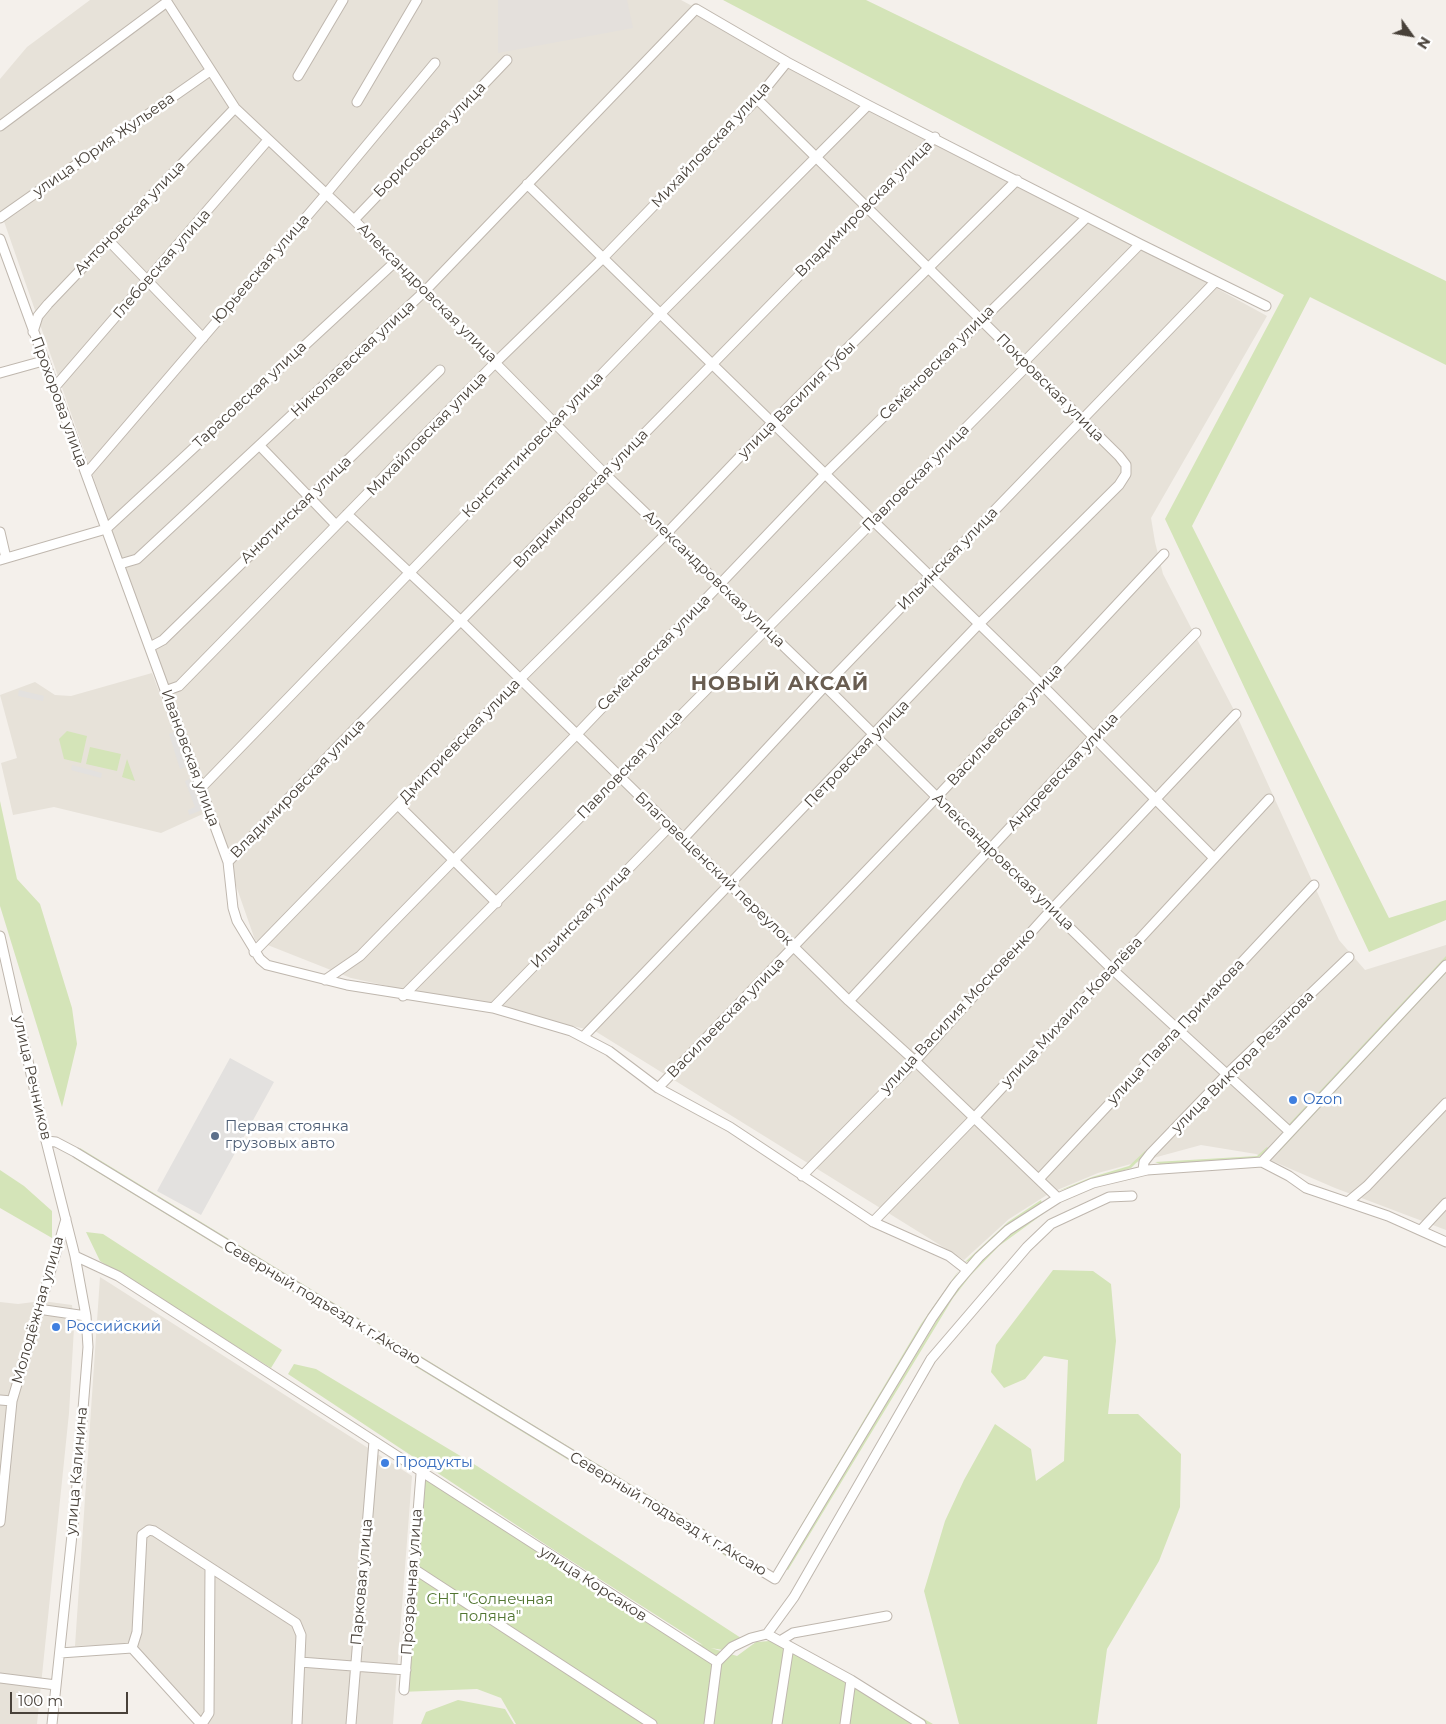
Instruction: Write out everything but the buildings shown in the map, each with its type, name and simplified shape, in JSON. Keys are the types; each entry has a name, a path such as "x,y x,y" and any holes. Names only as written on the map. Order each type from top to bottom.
{"street":[{"path":"298,76 343,0"},
{"path":"357,102 417,0"},
{"name":"Александровская улица","path":"0,126 168,2 236,108 354,220 605,474 825,686 936,798 1112,969 1290,1132"},
{"name":"Николаевская улица","path":"120,564 137,559 425,291 696,9 787,62"},
{"name":"Борисовская улица","path":"354,220 507,60"},
{"name":"Юрьевская улица","path":"86,474 326,194 435,62"},
{"path":"787,62 1140,244 1266,306"},
{"name":"Михайловская улица","path":"165,691 179,686 496,362 603,258 757,99 787,62"},
{"name":"улица Юрия Жульева","path":"0,218 207,73"},
{"name":"Покровская улица","path":"757,99 815,159 1119,456 1127,469"},
{"name":"Константиновская улица","path":"201,788 660,313 868,105"},
{"name":"Антоновская улица","path":"33,332 38,316 48,304 236,108"},
{"name":"Владимировская улица","path":"228,862 935,137"},
{"name":"Глебовская улица","path":"54,388 148,282 268,140"},
{"path":"928,270 1017,180"},
{"path":"527,184 874,521 978,626 1042,685 1214,858"},
{"name":"Семёновская улица","path":"325,980 360,956 577,734 825,474 1087,217"},
{"name":"Прохорова улица","path":"0,239 43,361 120,564"},
{"path":"109,241 203,338"},
{"name":"Павловская улица","path":"404,996 764,629 874,521 1140,244"},
{"name":"Тарасовская улица","path":"106,529 395,262"},
{"name":"улица Василия Губы","path":"667,533 772,423 928,270"},
{"name":"Ильинская улица","path":"683,839 825,686 1215,282"},
{"path":"0,373 43,361"},
{"name":"Анютинская улица","path":"150,647 163,640 440,370"},
{"path":"260,446 336,525"},
{"name":"Петровская улица","path":"583,1037 875,736 978,626 1119,485 1127,469"},
{"name":"Благовещенский переулок","path":"347,514 461,621 849,1001 915,1061 1058,1198"},
{"path":"0,532 3,559 106,529"},
{"name":"Дмитриевская улица","path":"254,952 520,679 667,533"},
{"name":"Васильевская улица","path":"658,1088 795,948 1164,554"},
{"name":"Ивановская улица","path":"120,564 228,862 233,908 243,934 254,952"},
{"name":"Андреевская улица","path":"849,1001 1094,738 1196,633"},
{"name":"улица Василия Московенко","path":"802,1176 915,1061 1052,909 1236,714"},
{"name":"улица Михаила Ковалёва","path":"873,1222 974,1118 1269,799"},
{"path":"398,804 497,903"},
{"name":"Ильинская улица","path":"493,1008 670,826"},
{"name":"улица Павла Примакова","path":"1038,1179 1314,885"},
{"name":"улица Речников","path":"0,936 46,1141 66,1219"},
{"path":"254,952 266,965 325,980 404,996 493,1008 559,1026 609,1051 658,1088 730,1127 873,1222 949,1256 967,1270"},
{"name":"улица Виктора Резанова","path":"1143,1170 1144,1162 1151,1152 1227,1074 1349,957"},
{"path":"1446,965 1262,1162 1277,1168 1306,1188 1349,1201 1446,1242"},
{"path":"1349,1201 1367,1186 1446,1103"},
{"name":"Северный подъезд к г.Аксаю","path":"46,1141 56,1142 75,1152 775,1579 932,1318 967,1270 1008,1230 1058,1198 1093,1183 1143,1170 1262,1162"},
{"path":"709,1724 717,1662 732,1647 751,1638 767,1634 794,1597 931,1359 1027,1247 1051,1224 1109,1197 1132,1196"},
{"path":"1421,1230 1446,1204"},
{"name":"улица Калинина","path":"55,1722 56,1685 88,1346 86,1316 66,1219"},
{"name":"Молодёжная улица","path":"0,1522 12,1401 66,1219"},
{"name":"улица Корсаков","path":"75,1256 118,1276 374,1441 421,1474 717,1662"},
{"path":"38,1309 86,1316"},
{"path":"0,1400 12,1401"},
{"name":"Парковая улица","path":"351,1724 374,1441"},
{"name":"Прозрачная улица","path":"404,1690 421,1474"},
{"path":"132,1648 137,1632 142,1535 149,1530 154,1531 296,1623 302,1635 297,1724"},
{"path":"132,1648 202,1724 209,1713 210,1568"},
{"path":"414,1569 652,1724"},
{"path":"777,1724 785,1644 794,1633 887,1616"},
{"path":"767,1634 851,1680 909,1720 921,1724"},
{"path":"60,1653 132,1648"},
{"path":"300,1662 406,1670"},
{"path":"0,1678 56,1685"},
{"path":"845,1724 851,1680"}],"shaded area":[{"path":"90,0 681,0 1087,217 1267,316 1151,518 1155,542 1163,574 1236,714 1339,940 1365,970 1446,945 1446,1230 1335,1188 1256,1154 1201,1145 1098,1173 1050,1193 1009,1219 964,1260 595,1031 351,978 255,940 0,210 0,79 27,47"},
{"path":"498,0 627,0 633,28 498,53"},
{"path":"152,673 205,813 161,833 54,807 13,815 1,763 17,758 0,695 35,682 55,695 71,696"},
{"path":"19,690 44,696 43,701 18,696"},
{"path":"174,732 186,767 180,769 169,734"},
{"path":"72,765 102,773 101,778 71,770"},
{"path":"190,779 202,810 189,815 188,810 195,807 185,781"},
{"name":"Первая стоянка грузовых авто","path":"230,1058 274,1082 201,1215 157,1191"},
{"path":"100,1277 412,1476 393,1724 207,1724 134,1644 75,1646"},
{"path":"42,1301 72,1305 74,1328 69,1413 37,1724 0,1724 0,1302 18,1304"}],"green space":[{"path":"723,0 866,0 1446,281 1446,365 1310,297 1192,526 1389,918 1446,900 1446,920 1369,952 1165,519 1284,295"},
{"path":"67,731 87,736 81,763 64,759 59,739"},
{"path":"90,747 121,754 117,771 86,764"},
{"path":"127,759 135,781 122,777"},
{"path":"0,801 17,879 40,904 72,1008 77,1044 62,1107 0,906"},
{"path":"1446,956 1446,960 1294,1123 1289,1124"},
{"path":"1446,970 1446,973 1279,1152 1277,1150"},
{"path":"1267,1147 1269,1149 1257,1158 1160,1164 1155,1162 1257,1156"},
{"path":"80,1148 766,1567 765,1569 79,1150"},
{"path":"1145,1151 1146,1153 1131,1168 1058,1191 1092,1177 1129,1166"},
{"path":"75,1156 761,1575 760,1577 74,1158"},
{"path":"0,1170 24,1186 52,1211 52,1238 0,1208"},
{"path":"1041,1200 1042,1203 1013,1221 969,1261 965,1262 1008,1222"},
{"path":"1046,1210 999,1246 971,1275 953,1298 788,1570 786,1569 951,1297 982,1259 1010,1233"},
{"path":"86,1232 103,1234 282,1350 271,1368 100,1261"},
{"path":"959,1270 780,1565 778,1564 921,1324"},
{"path":"1053,1270 1093,1271 1111,1284 1116,1341 1108,1414 1138,1414 1181,1454 1180,1507 1159,1561 1107,1649 1097,1724 959,1724 924,1591 945,1521 964,1480 995,1424 1031,1449 1036,1481 1064,1461 1068,1360 1044,1356 1025,1379 1004,1388 991,1372 996,1345"},
{"name":"СНТ \"Солнечная поляна\"","path":"294,1364 316,1369 477,1466 741,1638 723,1650 711,1648 737,1656 756,1642 784,1640 933,1724 516,1724 501,1698 477,1689 400,1692 418,1468 688,1639 703,1645 551,1548 288,1374"},
{"path":"458,1700 505,1709 514,1724 421,1724 426,1712"}],"place":[{"name":"Ozon","path":"1293,1100"},
{"name":"Первая стоянка грузовых авто","path":"215,1136"},
{"name":"Российский","path":"56,1327"},
{"name":"Продукты","path":"385,1463"}],"district":[{"name":"НОВЫЙ АКСАЙ","path":"780,684"}]}
